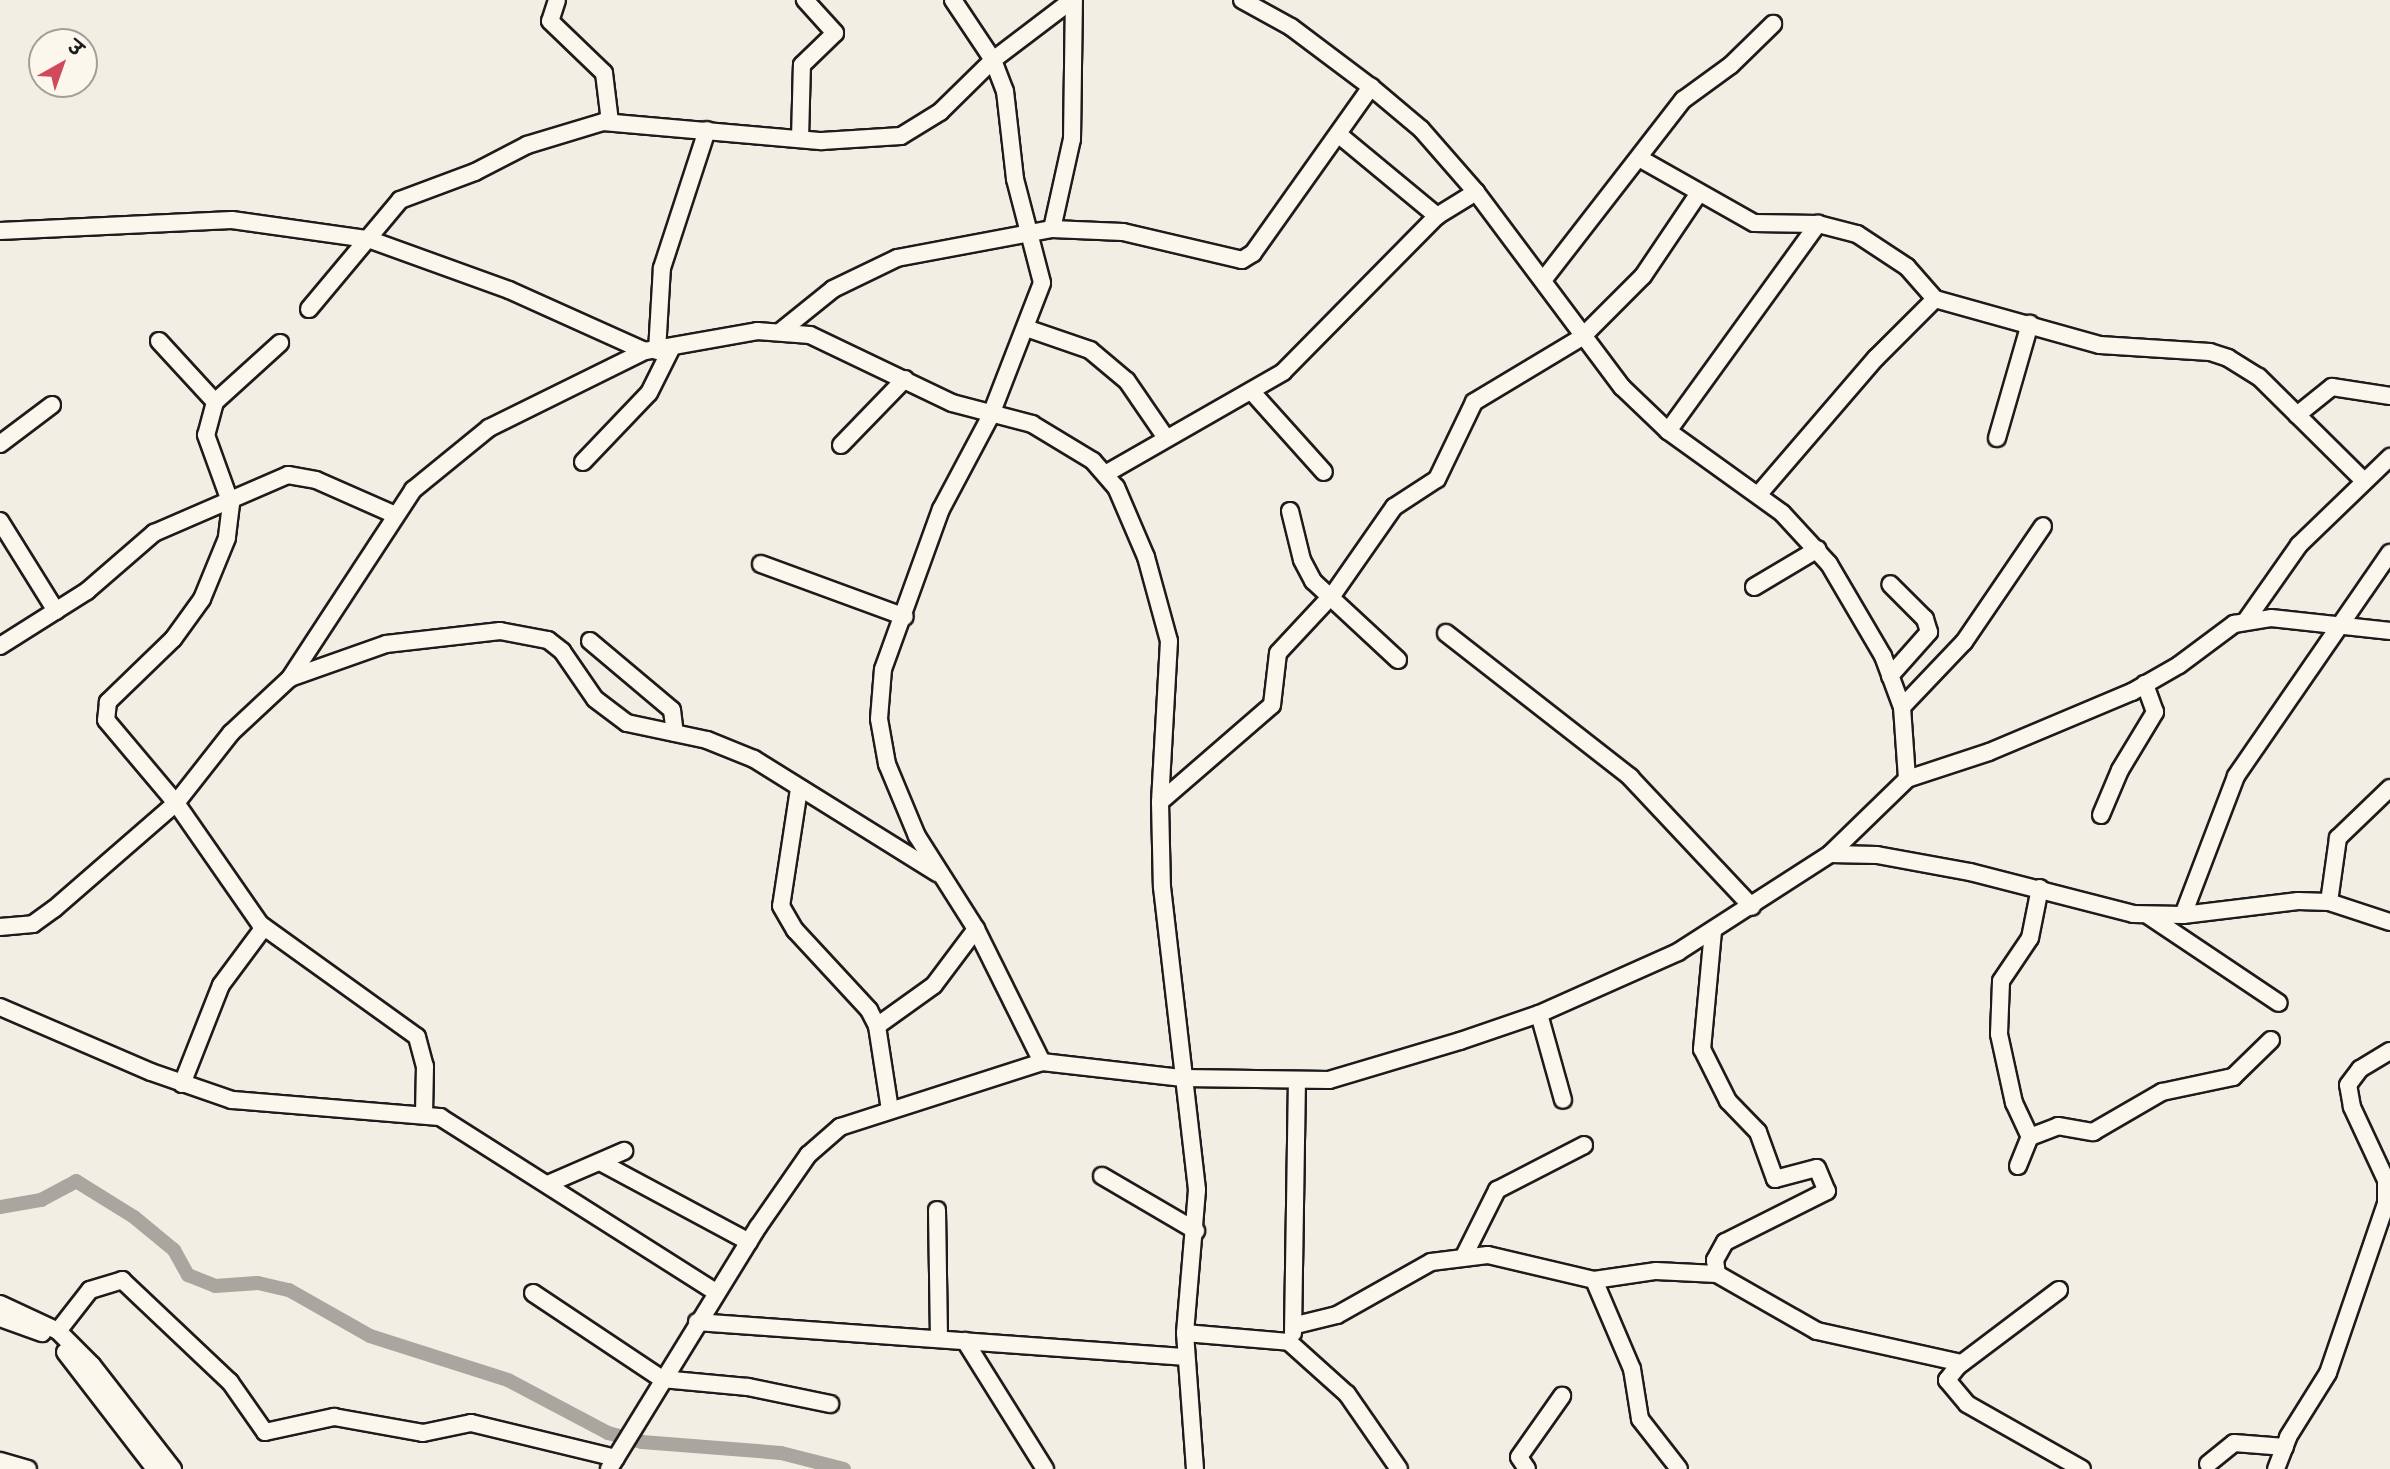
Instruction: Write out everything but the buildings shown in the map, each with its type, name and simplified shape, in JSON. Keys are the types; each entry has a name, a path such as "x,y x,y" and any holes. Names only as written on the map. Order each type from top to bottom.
{"street":[{"path":"557,0 550,21 604,73 610,122"},
{"path":"800,139 802,65 835,33 805,0"},
{"path":"953,0 993,60 1010,111 1015,179 1042,283 990,417 941,509 905,617 883,669 882,741 906,812 942,877 976,929 1042,1062"},
{"path":"309,309 390,210 413,193 566,131 610,122 854,142 901,136 940,112 993,60 1073,0"},
{"path":"1052,229 1072,139 1073,0"},
{"path":"1242,0 1291,27 1371,87 1421,129 1476,192 1544,279 1582,337 1622,387 1668,431 1758,495 1818,549 1890,676 1902,707 1907,779"},
{"path":"1544,279 1683,100 1731,65 1773,24"},
{"path":"781,331 833,289 897,258 1028,236 1052,229 1123,232 1242,260 1253,253 1371,87"},
{"path":"583,462 649,393 658,350 663,268 707,130"},
{"path":"1338,134 1437,216"},
{"path":"1639,158 1754,223 1818,224 1857,234 1885,248 1936,299 2119,349 2210,352 2259,377 2363,480"},
{"path":"1107,473 1166,438 1253,393 1305,351 1437,216 1476,192"},
{"path":"1160,802 1272,705 1278,653 1328,598 1394,507 1444,469 1474,402 1582,337 1643,276 1699,193"},
{"path":"0,230 232,220 368,239 509,290 658,350"},
{"path":"1668,431 1818,224"},
{"path":"1758,495 1876,358 1936,299"},
{"path":"1997,438 2030,324"},
{"path":"1026,328 1090,350 1127,381 1166,438"},
{"path":"0,927 40,919 176,803 231,733 290,678 393,514 413,490 489,428 658,350 781,331 842,346 905,379 990,417 1032,424 1107,473 1146,557 1166,620 1160,802 1162,887 1197,1189 1196,1231 1185,1334 1195,1469"},
{"path":"159,341 215,401"},
{"path":"280,343 215,401 206,435 232,504 227,538 211,585 173,639 104,711 176,803 264,927 417,1037 425,1058 425,1113"},
{"path":"841,445 905,379"},
{"path":"2297,415 2332,387 2390,396"},
{"path":"1253,393 1324,472"},
{"path":"0,444 52,405"},
{"path":"58,1331 89,1290 122,1280 230,1382 265,1432 334,1417 423,1433 471,1423 612,1463 716,1292 821,1141 859,1119 1042,1062 1183,1078 1329,1080 1383,1066 1539,1014 1713,932 1830,854 1907,779 1989,752 2145,684 2247,619 2299,545 2363,480 2390,457"},
{"path":"0,646 110,574 154,533 232,504 295,474 393,514"},
{"path":"1290,511 1306,569 1328,598 1398,660"},
{"path":"0,521 56,611"},
{"path":"1902,707 1964,642 2043,526"},
{"path":"1754,587 1818,549"},
{"path":"2183,915 2236,776 2345,624 2390,553"},
{"path":"761,564 905,617"},
{"path":"1890,584 1924,619 1929,632 1890,676"},
{"path":"2247,619 2345,624 2390,631"},
{"path":"290,678 386,643 500,631 532,633 562,651 582,685 610,712 644,729 675,733 754,759 942,877"},
{"path":"1446,633 1630,777 1752,907"},
{"path":"590,641 672,710 675,733"},
{"path":"2101,816 2120,770 2155,712 2145,684"},
{"path":"799,789 781,906 877,1026 890,1110"},
{"path":"2329,902 2338,838 2390,789"},
{"path":"1830,854 1895,858 2040,888 2149,916 2183,915 2298,901 2329,902 2390,922"},
{"path":"2018,1166 2030,1136 2014,1102 1998,1034 2001,981 2030,938 2040,888"},
{"path":"2149,916 2279,1003"},
{"path":"182,1084 221,985 264,927"},
{"path":"877,1026 925,994 976,929"},
{"path":"1713,932 1702,1049 1728,1101 1758,1132 1775,1179 1817,1168 1827,1191 1725,1242 1715,1260 1717,1274"},
{"path":"0,1007 182,1084 266,1105 425,1113 456,1123 716,1292"},
{"path":"1539,1014 1563,1100"},
{"path":"2030,1136 2058,1126 2094,1132 2162,1092 2232,1077 2271,1040"},
{"path":"2276,1469 2285,1447 2328,1373 2386,1204 2386,1180 2352,1107 2348,1085 2360,1069 2390,1051"},
{"path":"1290,1342 1296,1325 1297,1081"},
{"path":"1465,1254 1497,1190 1584,1145"},
{"path":"550,1184 624,1151"},
{"path":"600,1162 749,1242"},
{"path":"1102,1176 1196,1231"},
{"path":"937,1210 939,1338"},
{"path":"1296,1325 1337,1315 1413,1270 1465,1254 1594,1280 1656,1271 1717,1274 1817,1331 1961,1363"},
{"path":"1594,1280 1632,1369 1640,1419 1679,1469"},
{"path":"2059,1290 1961,1363 1947,1380 1954,1394 2082,1469"},
{"path":"533,1293 662,1379 748,1387 830,1404"},
{"path":"0,1304 58,1331 92,1365 173,1469"},
{"path":"0,1318 16,1320 56,1343 155,1469"},
{"path":"697,1322 1186,1357"},
{"path":"1185,1334 1290,1342 1347,1394 1399,1469"},
{"path":"965,1340 1045,1469"},
{"path":"1527,1469 1519,1457 1562,1396"},
{"path":"2208,1464 2234,1443 2285,1447"},
{"path":"0,1461 28,1469"}],"waterway":[{"path":"0,1207 41,1200 76,1181 134,1217 174,1250 188,1275 215,1286 258,1283 289,1290 370,1336 508,1380 608,1433 642,1442 781,1453 844,1469"}]}
